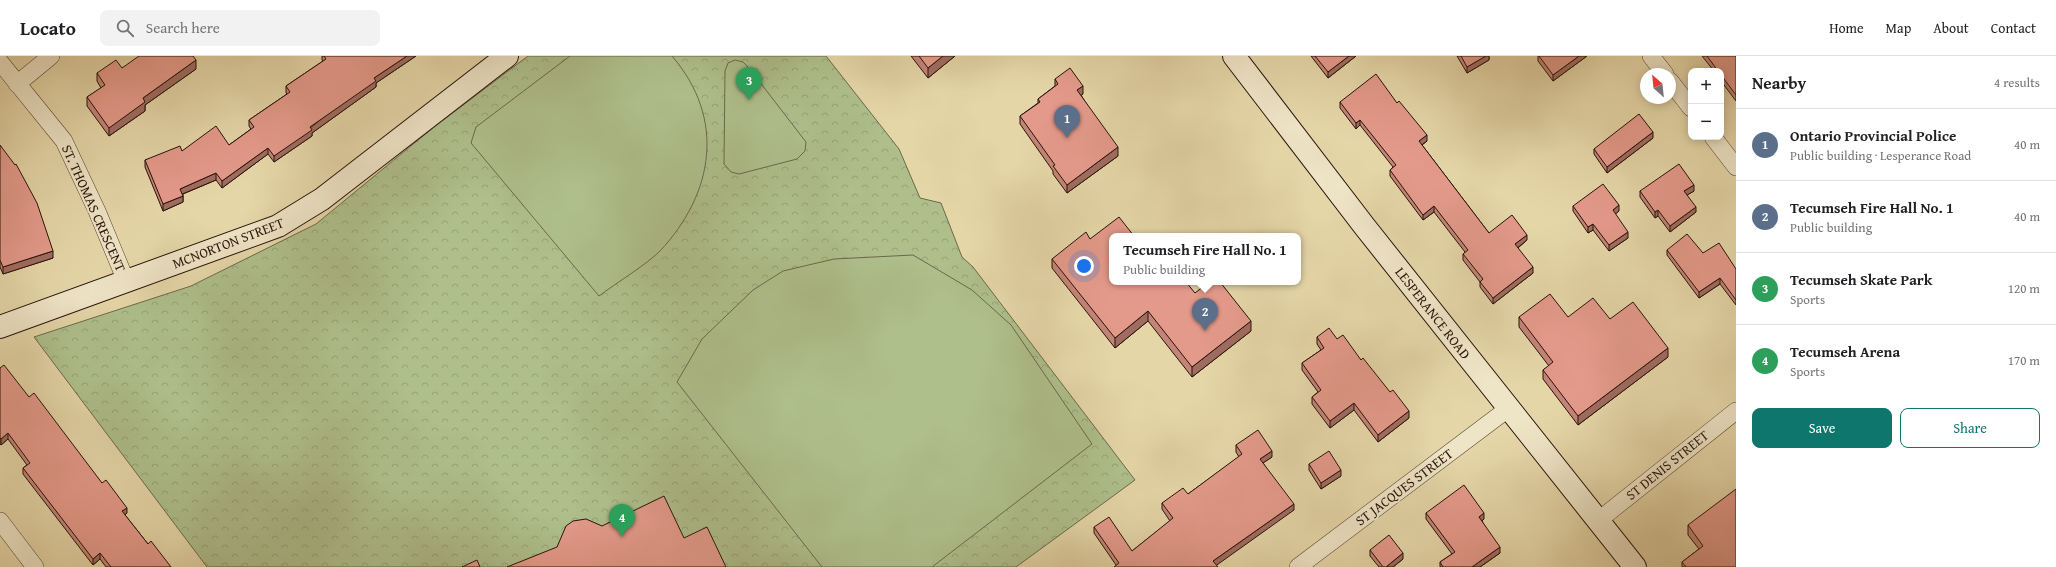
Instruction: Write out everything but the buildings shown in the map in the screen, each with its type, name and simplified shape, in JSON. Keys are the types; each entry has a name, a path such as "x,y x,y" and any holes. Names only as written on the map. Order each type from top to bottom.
{"main road":[{"name":"MCNORTON STREET","path":"0,327 278,226 322,199 508,56"},
{"name":"LESPERANCE ROAD","path":"1234,56 1365,228 1635,567"}],"street":[{"path":"17,84 51,56"},
{"path":"1651,56 1660,68"},
{"name":"ST. THOMAS CRESCENT","path":"0,62 64,140 97,211 126,280"},
{"path":"1676,89 1688,104"},
{"path":"1715,140 1736,167"},
{"name":"ST JACQUES STREET","path":"1298,567 1509,408"},
{"name":"ST DENIS STREET","path":"1599,520 1736,411"},
{"path":"0,521 35,567"}],"green space":[{"path":"528,56 826,56 899,149 920,198 941,203 962,257 973,267 1135,480 1016,567 207,567 34,337 191,286 316,224 434,127"},
{"path":"570,56 672,56 689,80 700,105 706,130 706,155 702,180 692,205 678,229 660,251 639,268 599,296 471,143 476,127"},
{"path":"735,60 743,62 749,68 806,142 805,151 797,159 739,174 731,172 724,164 725,71 728,63"},
{"path":"913,255 972,290 1011,325 1092,444 932,567 822,567 677,382 702,339 753,290 783,271 834,259"}],"place":[{"name":"Tecumseh Skate Park","path":"749,100"},
{"name":"Ontario Provincial Police","path":"1067,138"},
{"name":"Tecumseh Fire Hall No. 1","path":"1205,331"},
{"name":"Tecumseh Arena","path":"622,537"}]}
